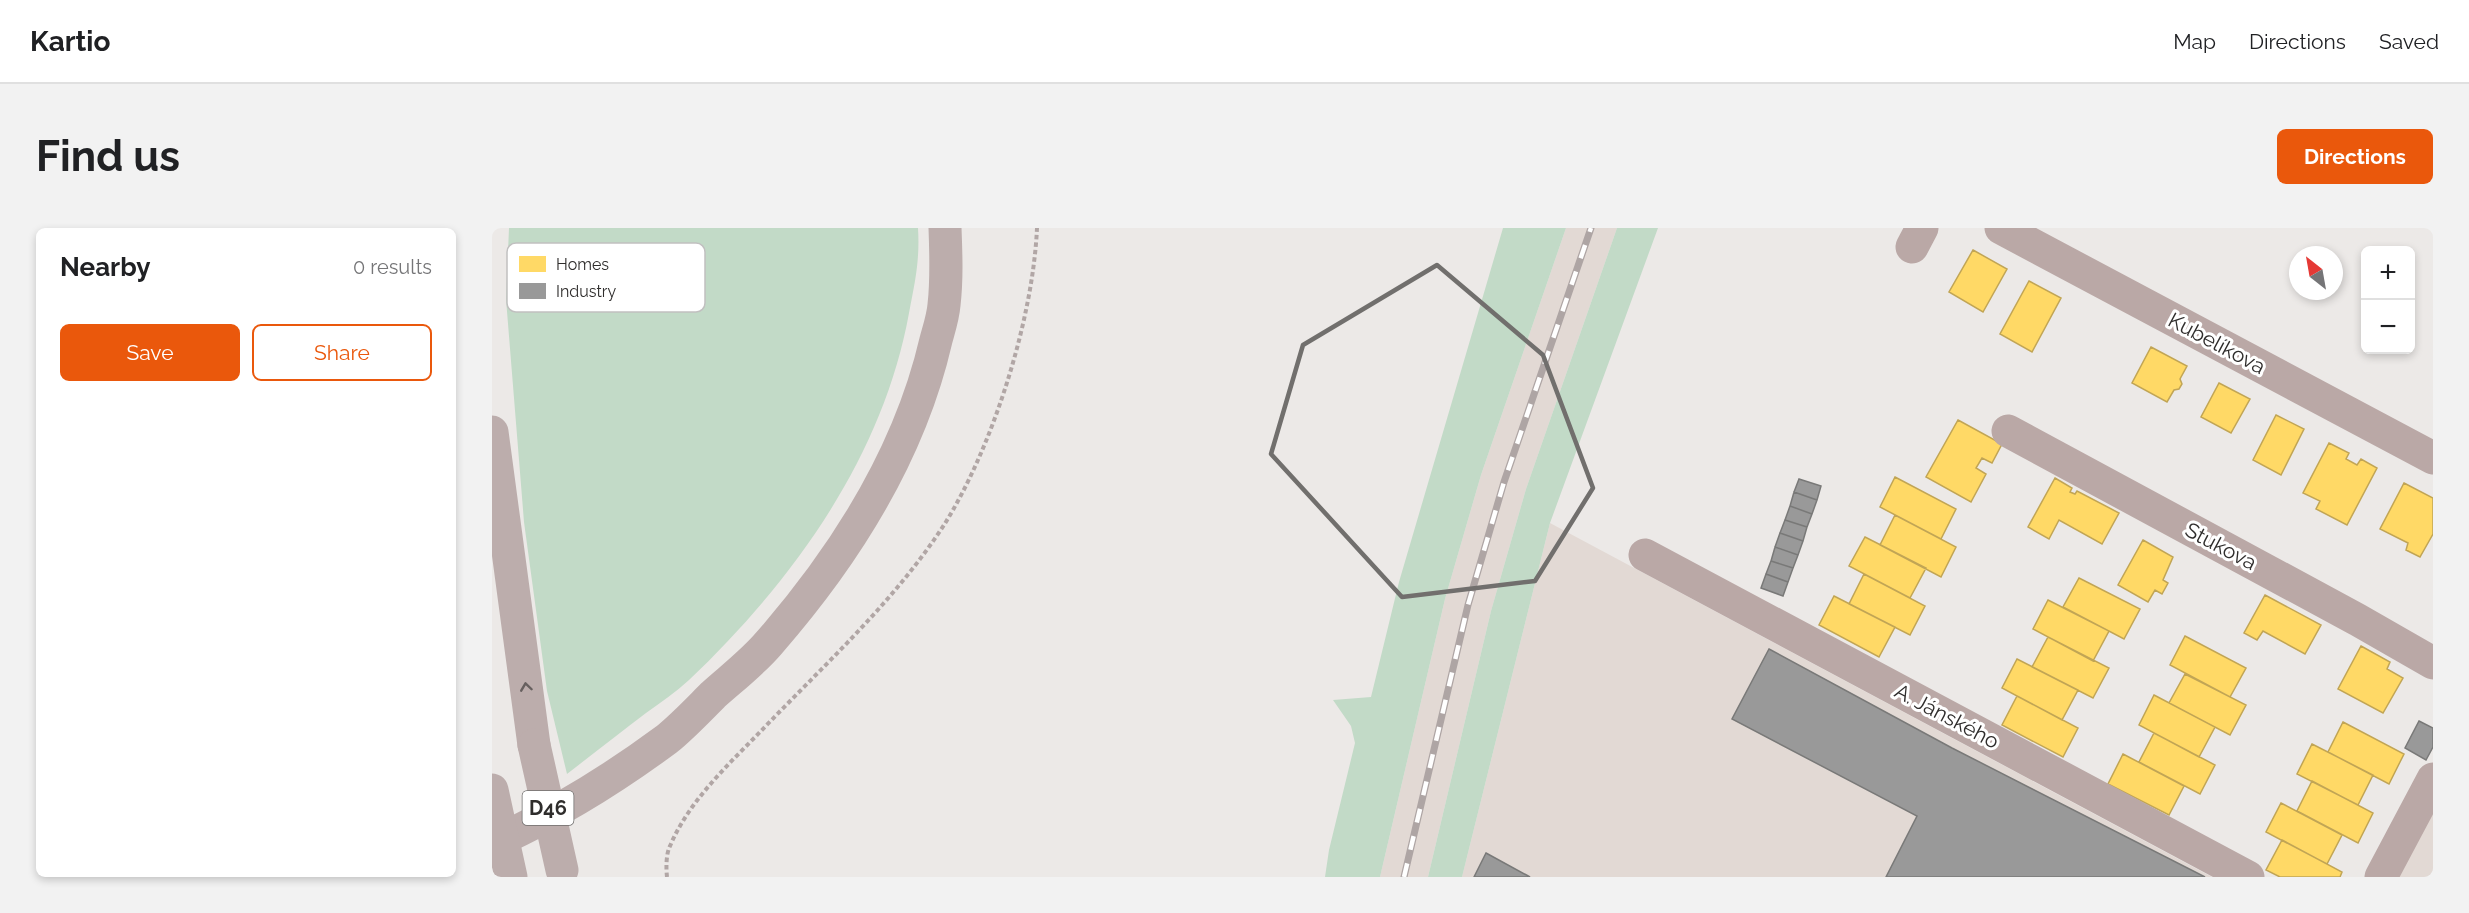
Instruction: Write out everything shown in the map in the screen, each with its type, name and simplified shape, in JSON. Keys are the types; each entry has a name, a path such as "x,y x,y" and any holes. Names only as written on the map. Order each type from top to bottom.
{"highway":[{"path":"492,843 600,785 668,738 768,645 806,597 866,509 887,473 912,419 933,355 944,306 945,228"},
{"name":"D46","path":"492,432 534,745 563,874"},
{"name":"D46","path":"492,790 511,877"}],"street":[{"name":"Kubelíkova","path":"2001,228 2433,458"},
{"name":"Stukova","path":"2008,431 2347,614 2433,663"},
{"name":"A. Jánského","path":"1645,555 2248,877"},
{"path":"2381,877 2433,779"}],"path":[{"path":"667,877 669,848 708,787 869,618 944,525 975,466 997,409 1019,340 1036,264 1037,228"}],"highlighted area":[{"path":"1437,265 1543,355 1593,488 1535,581 1402,597 1271,454 1303,345"}],"shaded area":[{"path":"1566,228 1617,228 1526,489 1491,611 1428,877 1380,877 1445,599 1481,475"},
{"path":"1550,523 2212,877 1462,877"},
{"path":"2433,806 2433,877 2396,877"}],"green space":[{"path":"509,228 918,228 915,281 896,366 878,417 855,466 828,513 764,601 689,680 567,774 547,691 524,522 507,312 705,312 705,243 508,243"},
{"path":"1503,228 1566,228 1481,475 1445,599 1380,877 1325,877 1329,850 1355,743 1351,726 1333,700 1371,697 1399,582"},
{"path":"1617,228 1658,228 1550,523 1462,877 1428,877 1491,611 1526,489"}],"building: Homes":[{"path":"1973,250 2007,269 1983,312 1949,292"},
{"path":"2029,281 2061,298 2032,352 2000,334"},
{"path":"2151,347 2187,366 2180,379 2182,384 2179,389 2174,390 2167,402 2132,383"},
{"path":"2219,383 2250,399 2231,433 2201,417"},
{"path":"2276,415 2304,429 2281,475 2253,460"},
{"path":"1958,420 2002,444 1992,463 1982,458 1976,468 1986,474 1971,502 1926,477"},
{"path":"2329,443 2349,453 2346,459 2357,465 2361,459 2377,468 2347,525 2316,509 2320,501 2303,493"},
{"path":"1895,477 1956,509 1941,539 1880,507"},
{"path":"2055,478 2072,488 2070,492 2075,494 2077,491 2119,513 2102,544 2059,520 2049,539 2028,527"},
{"path":"2404,483 2433,498 2433,534 2420,557 2406,550 2408,543 2380,529"},
{"path":"1895,515 1956,547 1941,577 1880,545"},
{"path":"1865,537 1926,568 1910,598 1849,566"},
{"path":"2143,540 2173,557 2163,580 2168,583 2162,594 2155,590 2148,602 2118,585"},
{"path":"1864,574 1925,606 1910,635 1849,604"},
{"path":"2079,578 2140,609 2124,639 2063,607"},
{"path":"2265,595 2321,625 2305,654 2263,631 2257,640 2244,633"},
{"path":"1834,596 1895,627 1879,657 1819,625"},
{"path":"2048,600 2109,631 2093,661 2033,629"},
{"path":"2185,636 2246,668 2230,697 2170,665"},
{"path":"2048,637 2109,668 2093,698 2032,667"},
{"path":"2361,646 2390,662 2387,669 2403,678 2383,713 2338,689"},
{"path":"2017,659 2078,690 2062,720 2002,688"},
{"path":"2185,674 2246,705 2230,735 2169,703"},
{"path":"2154,695 2215,727 2199,757 2139,725"},
{"path":"2017,696 2078,728 2063,757 2002,725"},
{"path":"2343,722 2404,754 2389,784 2328,752"},
{"path":"2154,733 2215,765 2200,794 2139,762"},
{"path":"2312,744 2373,775 2358,805 2297,774"},
{"path":"2123,754 2184,786 2169,815 2108,784"},
{"path":"2312,781 2373,813 2358,843 2297,811"},
{"path":"2281,803 2342,835 2327,864 2266,832"},
{"path":"2282,840 2342,872 2340,877 2280,877 2266,870"}],"building: Industry":[{"path":"1799,479 1821,486 1817,500 1794,492"},
{"path":"1794,492 1817,500 1812,514 1790,506"},
{"path":"1790,506 1812,514 1807,527 1785,520"},
{"path":"1785,520 1807,527 1803,541 1780,533"},
{"path":"1780,533 1803,541 1798,555 1775,547"},
{"path":"1775,547 1798,555 1793,568 1771,561"},
{"path":"1771,561 1793,568 1788,582 1766,574"},
{"path":"1766,574 1788,582 1783,596 1761,588"},
{"path":"1769,649 1952,748 2205,877 1886,877 1917,816 1732,719"},
{"path":"2419,721 2433,728 2433,747 2426,760 2405,748"},
{"path":"1486,853 1530,877 1474,877"}],"railway":[{"path":"1404,877 1468,605 1504,482 1591,228"}]}
